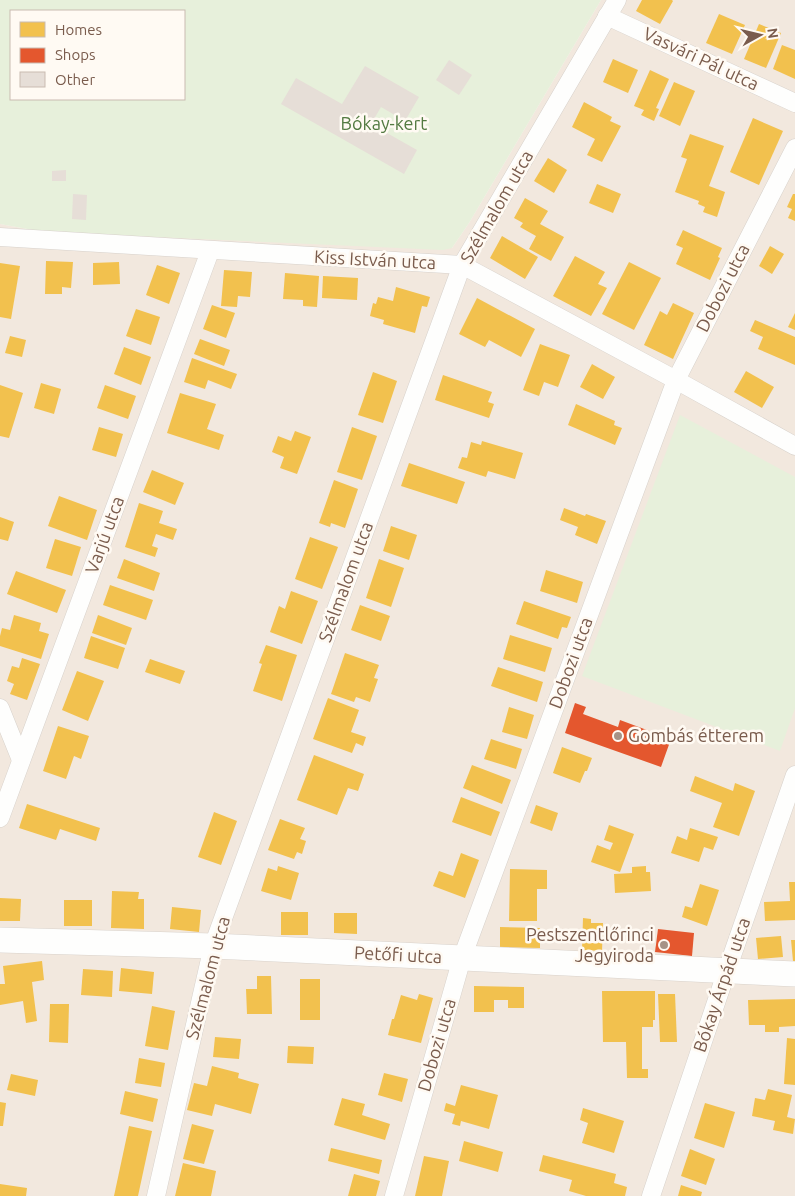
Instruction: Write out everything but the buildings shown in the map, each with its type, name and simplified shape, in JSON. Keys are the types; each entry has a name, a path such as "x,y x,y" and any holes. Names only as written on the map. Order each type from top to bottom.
{"main road":[{"name":"Petőfi utca","path":"0,940 213,946 795,974"}],"street":[{"name":"Szélmalom utca","path":"156,1196 213,946 462,265 617,0"},
{"name":"Vasvári Pál utca","path":"607,16 795,103"},
{"name":"Dobozi utca","path":"394,1196 462,958 676,380 795,148"},
{"name":"Kiss István utca","path":"0,237 462,265 795,446"},
{"name":"Varjú utca","path":"0,818 210,251"},
{"path":"0,708 21,760"},
{"name":"Bókay Árpád utca","path":"650,1196 795,775"}],"shaded area":[{"path":"601,0 795,0 795,1196 0,1196 0,224 33,230 452,248 469,223"}],"green space":[{"name":"Bókay-kert","path":"0,0 601,0 469,223 452,248 443,250 33,230 0,224"},
{"path":"680,415 795,477 795,708 780,751 582,676"}],"place":[{"name":"Gombás étterem","path":"618,736"},
{"name":"Pestszentlőrinci Jegyiroda","path":"664,945"}]}
